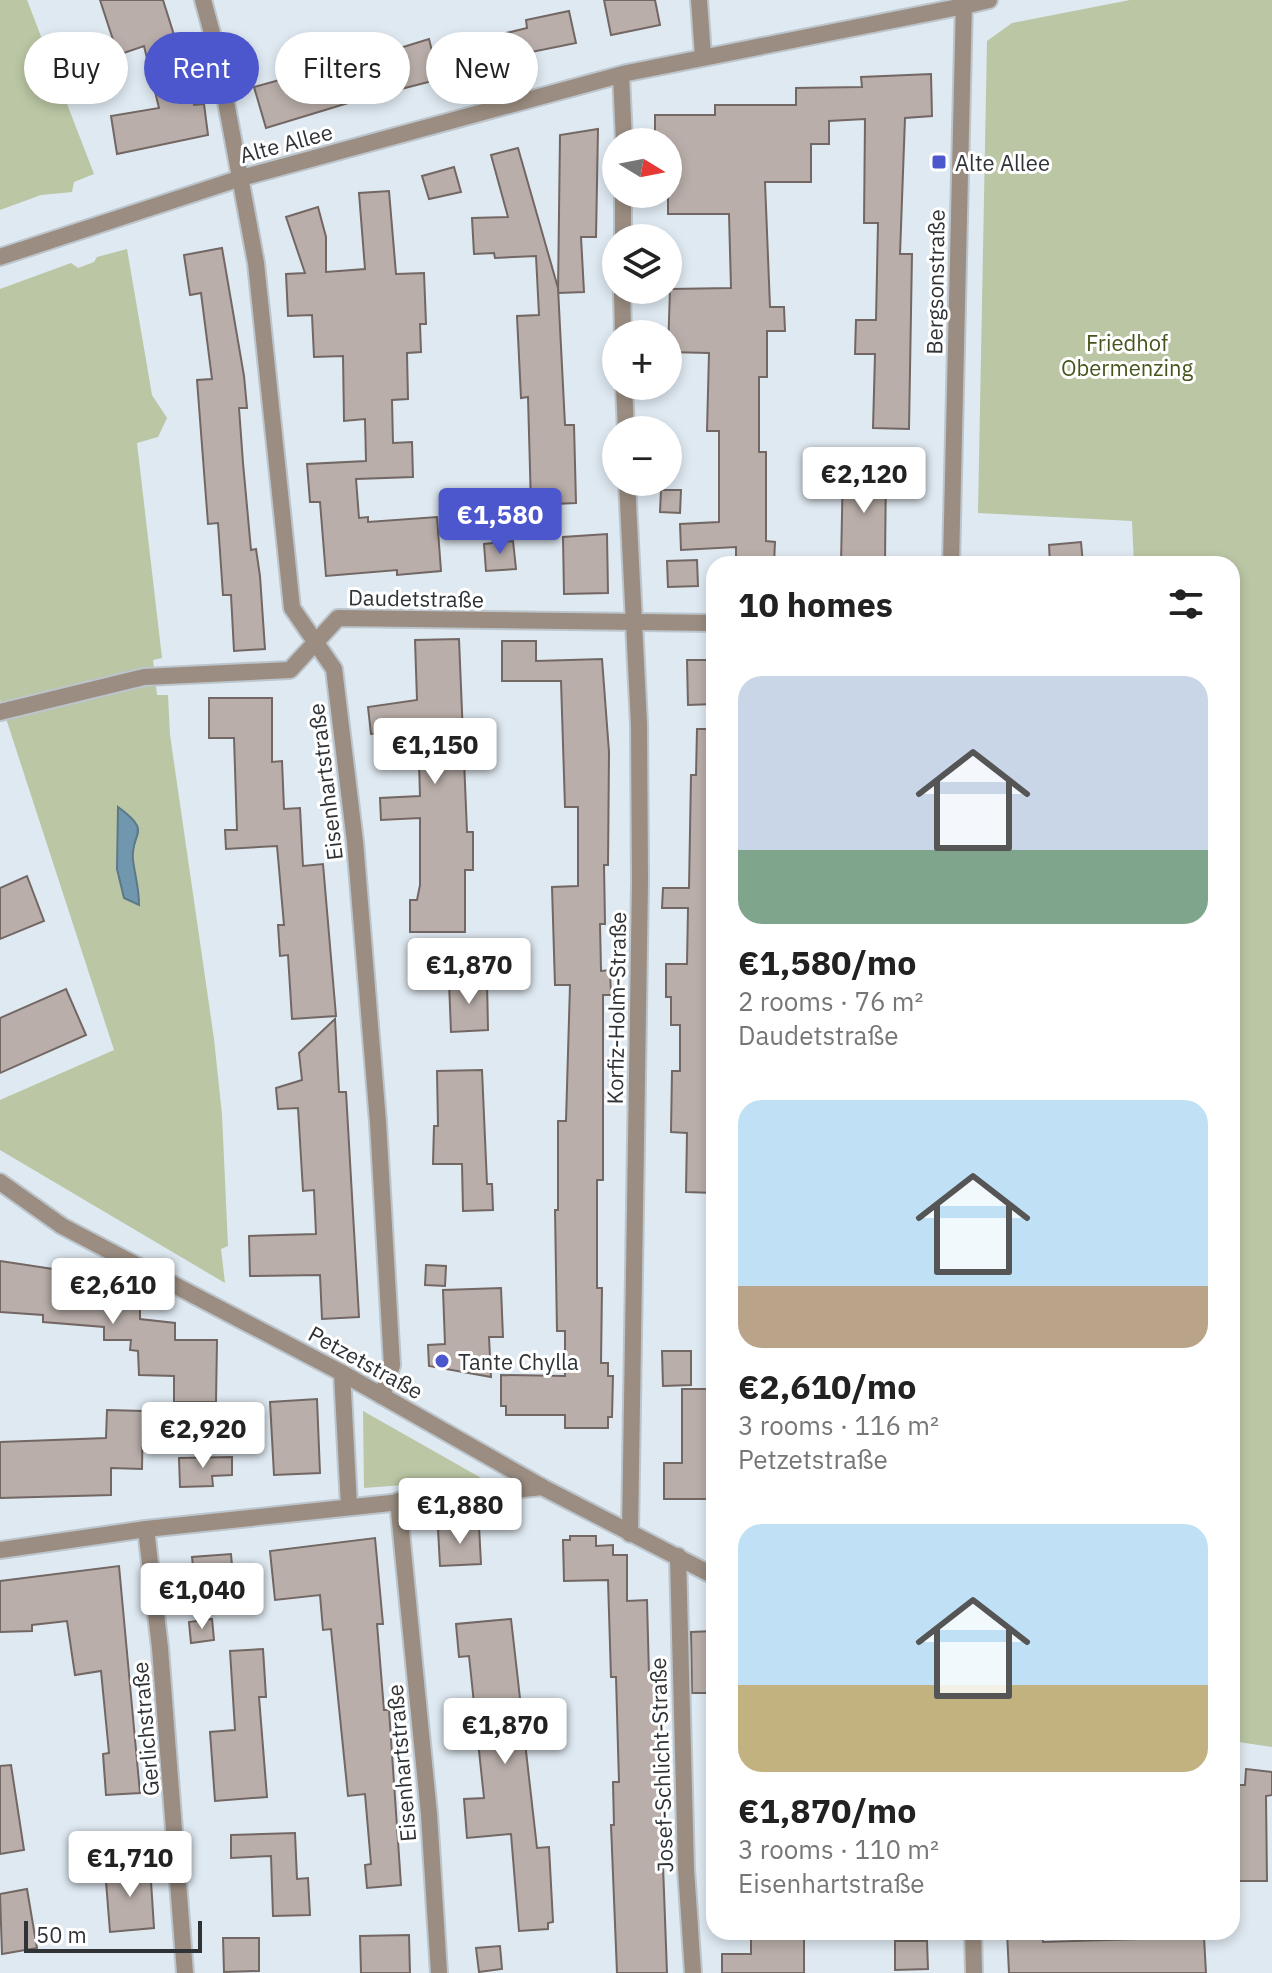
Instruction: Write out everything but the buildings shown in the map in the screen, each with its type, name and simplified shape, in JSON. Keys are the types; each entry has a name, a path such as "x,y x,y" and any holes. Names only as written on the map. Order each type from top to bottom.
{"street":[{"name":"Eisenhartstraße","path":"203,0 256,263 292,608 334,669 355,842 378,1122 392,1365 382,1396"},
{"path":"699,0 703,56"},
{"name":"Alte Allee","path":"0,257 241,178 621,75 989,0"},
{"name":"Bergsonstraße","path":"951,556 964,3"},
{"path":"621,75 623,128"},
{"name":"Korfiz-Holm-Straße","path":"627,496 639,724 640,881 630,1534"},
{"name":"Daudetstraße","path":"0,712 144,677 290,670 338,618 706,623"},
{"name":"Petzetstraße","path":"0,1182 62,1226 342,1373 542,1487 706,1572"},
{"path":"342,1373 349,1506"},
{"path":"0,1550 146,1529 542,1487"},
{"name":"Eisenhartstraße","path":"398,1501 429,1814 439,1973"},
{"name":"Gerlichstraße","path":"146,1529 162,1664 185,1973"},
{"name":"Josef-Schlicht-Straße","path":"678,1556 686,1869 693,1973"},
{"path":"973,1940 974,1973"}],"green space":[{"path":"0,0 27,0 39,32 24,32 24,104 67,104 94,174 74,182 72,192 41,195 0,210"},
{"name":"Friedhof Obermenzing","path":"1130,0 1272,0 1272,1747 1240,1742 1240,556 1134,556 1132,521 978,513 987,41 1012,23"},
{"path":"127,249 152,395 167,418 158,437 137,443 162,658 153,660 157,695 168,695 170,735 222,1115 228,1246 221,1249 225,1283 0,1150 0,1100 114,1050 0,700 0,289 71,263 78,268 94,262 97,257"},
{"path":"363,1411 483,1479 364,1488"}],"water":[{"path":"118,807 138,828 133,860 139,905 124,898 117,869"}],"place":[{"name":"Alte Allee","path":"939,162"},
{"name":"Tante Chylla","path":"442,1361"}]}
